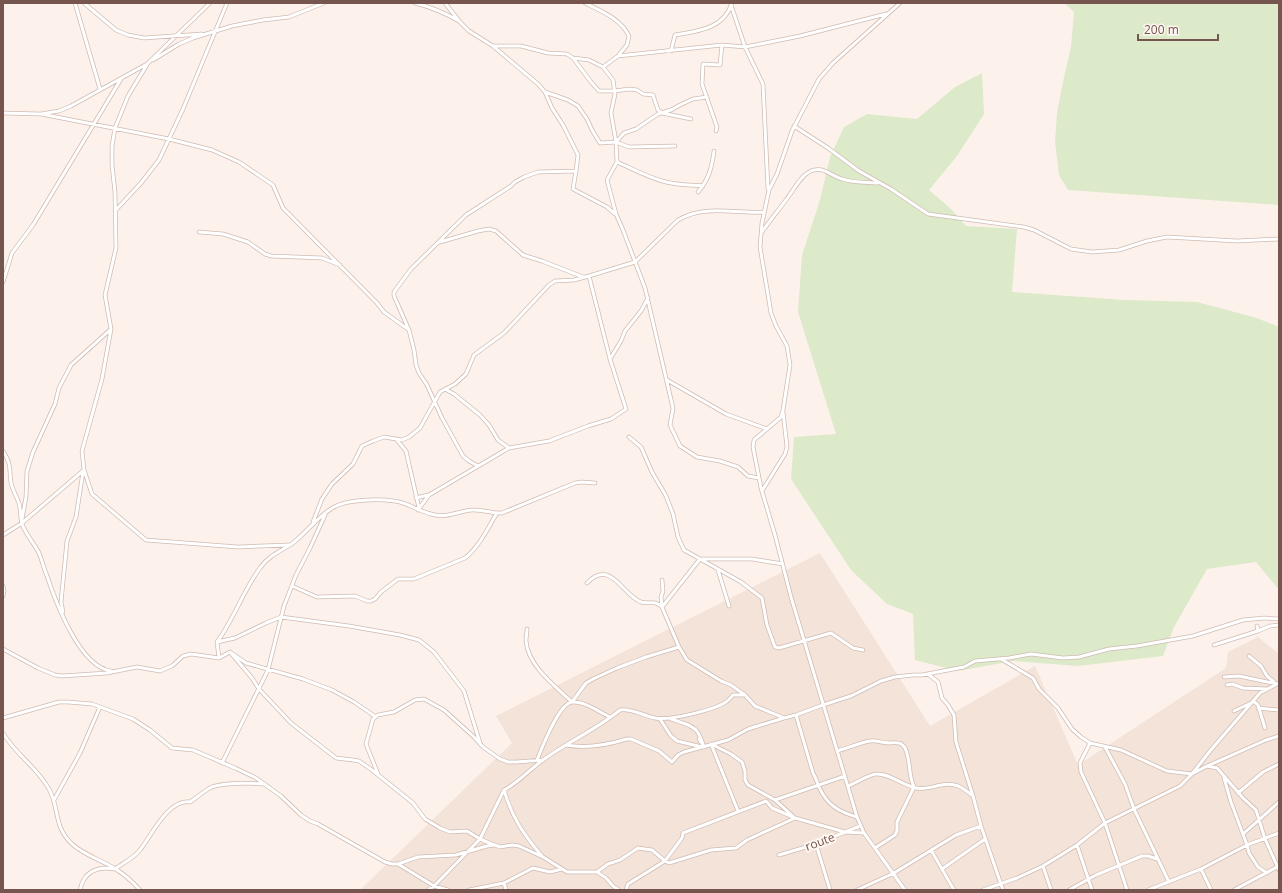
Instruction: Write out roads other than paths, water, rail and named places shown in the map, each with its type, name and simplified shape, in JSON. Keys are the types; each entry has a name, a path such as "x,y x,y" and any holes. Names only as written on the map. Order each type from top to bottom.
{"street":[{"path":"75,3 100,89"},
{"path":"84,3 116,30 128,35 144,38 207,33"},
{"path":"210,3 148,63 128,96 115,128 112,146 112,165 115,192 116,248 105,295 111,329 102,379 82,451 84,470 92,494 146,540 238,547 289,545"},
{"path":"115,211 141,183 159,160 183,109 227,3"},
{"path":"41,114 71,106 179,44 207,33 263,20 289,17 324,3"},
{"path":"415,3 434,9 460,22"},
{"path":"445,3 469,31 493,46 538,84 545,92 552,108 563,125 578,155 573,189 607,207 616,214"},
{"path":"585,3 612,17 624,28 629,36 627,45 618,56 603,67"},
{"path":"768,190 777,174 794,126 818,79 833,63 900,3"},
{"path":"670,51 675,35 704,29 717,24 724,17 732,4"},
{"path":"732,4 745,47 763,84 768,190 760,247 771,313 787,346 790,365 781,417 754,440 753,447 759,478 791,597 860,826 905,890"},
{"path":"618,56 722,45 745,47 800,36 887,14"},
{"path":"716,131 717,127 702,84 703,64 720,65 722,45"},
{"path":"493,46 521,46 548,53 567,54 573,58 590,82 599,91 615,91 629,88 637,90 643,94 653,95 658,110 662,113 691,119"},
{"path":"573,58 589,60 603,67 613,80 615,94 611,113 616,142 617,162 607,180 616,214 642,278 648,298 673,408 670,425 680,446 697,457 720,461 737,467 746,475 759,478"},
{"path":"3,282 12,253 33,225 122,77"},
{"path":"545,92 568,100 578,106 600,143 616,142 629,147 675,146"},
{"path":"616,142 624,133 636,129 658,114 693,99 707,97"},
{"path":"3,113 41,114 169,139 227,155 274,185 283,208 320,244 327,253 342,266 371,298 378,303 384,312 409,330"},
{"path":"794,126 828,148 859,171 928,214 1024,227 1034,230 1071,249 1092,252 1119,250 1147,241 1167,237 1237,241 1279,239"},
{"path":"698,192 703,186 711,170 714,150"},
{"path":"617,162 665,182 703,186"},
{"path":"762,234 769,221 788,197 795,185 812,171 821,170 842,180 881,184"},
{"path":"478,466 463,456 442,418 435,400 417,369 409,330 394,296 394,292 412,269 466,215 524,177 538,172 576,171"},
{"path":"312,524 322,499 332,484 353,464 362,446 384,437 402,440 409,437 420,428 440,392 455,384 466,374 474,355 504,333 549,285 555,281 574,280 635,262 678,220 686,215 711,210 752,213 764,212"},
{"path":"438,243 489,229 496,231 523,256 542,261 583,277"},
{"path":"199,232 224,234 248,242 265,254 271,256 322,258 342,266"},
{"path":"416,498 429,495 509,448 549,441 611,419 626,409 610,358 589,276"},
{"path":"610,358 621,341 625,331 641,311 648,298"},
{"path":"22,523 26,497 27,471 33,452 55,404 59,388 71,365 111,329"},
{"path":"667,380 726,414 767,429"},
{"path":"445,389 454,394 480,415 489,425 498,440 509,448"},
{"path":"762,491 785,454 787,447 783,410"},
{"path":"629,437 637,442 641,447 652,472 666,496 673,514 678,537 684,550 747,586 762,598 767,625 775,647 779,648 831,633 853,648 864,650"},
{"path":"396,439 406,451 419,509"},
{"path":"3,452 10,466 11,482 19,503 22,523 31,542 39,553 46,576 72,635 87,656 98,666 104,670 113,672"},
{"path":"3,535 22,523 84,470"},
{"path":"64,618 61,602 67,541 76,518 84,470"},
{"path":"219,658 217,642 225,631 246,589 261,566 289,545 334,506 363,500 389,500 402,502 432,515 455,515 471,510 502,513 575,483 582,482 595,484"},
{"path":"419,509 429,495"},
{"path":"292,586 318,597 355,596 371,601 398,579 414,579 465,558 486,533 497,513"},
{"path":"222,763 268,670 281,617 296,575 326,514"},
{"path":"700,559 752,559 783,564"},
{"path":"662,607 700,559"},
{"path":"718,570 729,606"},
{"path":"587,583 594,576 600,574 608,575 641,602 655,602 662,607"},
{"path":"662,580 662,607 679,647 687,660 721,681 731,685 745,695 755,706 784,718"},
{"path":"3,586 3,596"},
{"path":"217,642 234,638 281,617 349,626 419,640 434,652 464,691 480,743"},
{"path":"566,745 577,747 597,746 631,739 659,751 672,762 678,755 684,752 728,740 748,729 784,718 796,716 851,696 888,679 904,675 928,674 964,666 976,661 1031,654 1063,658 1079,657 1109,649 1137,646 1152,642 1193,636 1243,620 1264,618 1279,619"},
{"path":"1214,645 1270,626 1279,625"},
{"path":"1257,626 1258,631"},
{"path":"527,629 526,642 530,656 537,668 572,702 588,705 610,717"},
{"path":"537,760 550,726 568,704 572,702 586,683 617,668 679,647"},
{"path":"3,649 31,665 55,675 62,676 107,673 136,667 160,671 172,666 183,656 191,654 219,658 230,652"},
{"path":"230,652 246,663 303,679 332,690 354,702 376,717"},
{"path":"230,652 252,678 259,689 291,723 336,758 359,761 413,803 424,819 450,832 467,831 480,839 500,847 512,845 519,846 543,857 567,872 597,872 619,890"},
{"path":"1249,656 1261,666 1267,676 1277,683"},
{"path":"1001,659 1033,678 1039,689 1058,708 1072,729 1081,737 1090,743 1121,750 1167,771 1192,774 1266,740 1279,736"},
{"path":"928,674 938,682 942,698 954,715 956,742 974,796 985,839 1003,890"},
{"path":"1224,677 1239,676 1277,683"},
{"path":"983,890 1017,878 1043,866 1077,845 1105,823 1180,786 1192,774 1260,693 1277,683"},
{"path":"1227,685 1232,684 1243,688 1268,689"},
{"path":"667,719 712,708 727,702 733,695 745,695"},
{"path":"379,776 366,744 373,719 378,715 394,712 415,700 424,699 444,710 500,759 508,762 543,760"},
{"path":"3,718 59,702 80,703 100,707 133,719 143,724 172,748 193,750 256,778 281,796 310,821 318,824 385,862 392,864 398,864 418,857 456,855 495,845"},
{"path":"1253,702 1258,705 1265,728"},
{"path":"1234,711 1253,702"},
{"path":"54,800 80,753 100,707"},
{"path":"1258,708 1278,710"},
{"path":"428,890 434,886 480,839 504,790 515,785 520,778 543,760 622,709 660,719 676,720 691,725 699,734 703,747"},
{"path":"796,716 813,773 824,796 833,807 843,814 857,817"},
{"path":"660,719 671,736 677,741 703,747"},
{"path":"3,733 15,751 37,772 50,790 54,800 59,826 73,844 129,878 140,890"},
{"path":"699,739 703,747"},
{"path":"837,751 871,741 882,743 896,742 901,744 905,748 910,780 914,787"},
{"path":"1090,743 1081,758 1080,768 1105,823 1127,890"},
{"path":"711,744 731,754 742,762 745,771 745,780 748,785 775,800 795,818"},
{"path":"711,744 738,811"},
{"path":"1105,747 1125,784 1134,809 1169,882"},
{"path":"1238,793 1263,772 1279,764"},
{"path":"1205,767 1212,766 1217,768 1238,793 1256,810 1278,868 1234,890"},
{"path":"848,786 874,774 883,774 914,787 927,789 941,785 958,786 974,796"},
{"path":"775,800 845,776"},
{"path":"1224,776 1231,802 1249,853 1255,864 1267,873"},
{"path":"80,890 84,878 90,871 105,867 115,869 140,850 162,818 177,803 186,801 190,802 213,787 242,783 264,784"},
{"path":"875,848 895,835 897,831 897,822 914,787"},
{"path":"504,790 517,823 525,836 543,857"},
{"path":"626,890 628,884 665,861 682,838 683,833 766,801 772,808 795,818 845,832 864,833"},
{"path":"1243,834 1279,802"},
{"path":"597,872 608,864 620,860 638,848 652,850 669,863 711,850 736,848 747,840 795,818"},
{"name":"route","path":"779,855 816,844 860,826"},
{"path":"857,890 894,873 956,835 981,826"},
{"path":"1148,890 1201,869 1247,845 1279,833"},
{"path":"942,869 985,839"},
{"path":"816,844 830,890"},
{"path":"1077,845 1092,890"},
{"path":"931,850 954,890"},
{"path":"1069,890 1118,865 1142,856 1157,859"},
{"path":"398,864 434,886 448,890"},
{"path":"1043,866 1051,890"},
{"path":"469,890 504,883 532,868 550,872 562,869"},
{"path":"1201,869 1211,890"},
{"path":"504,883 506,890"}]}
